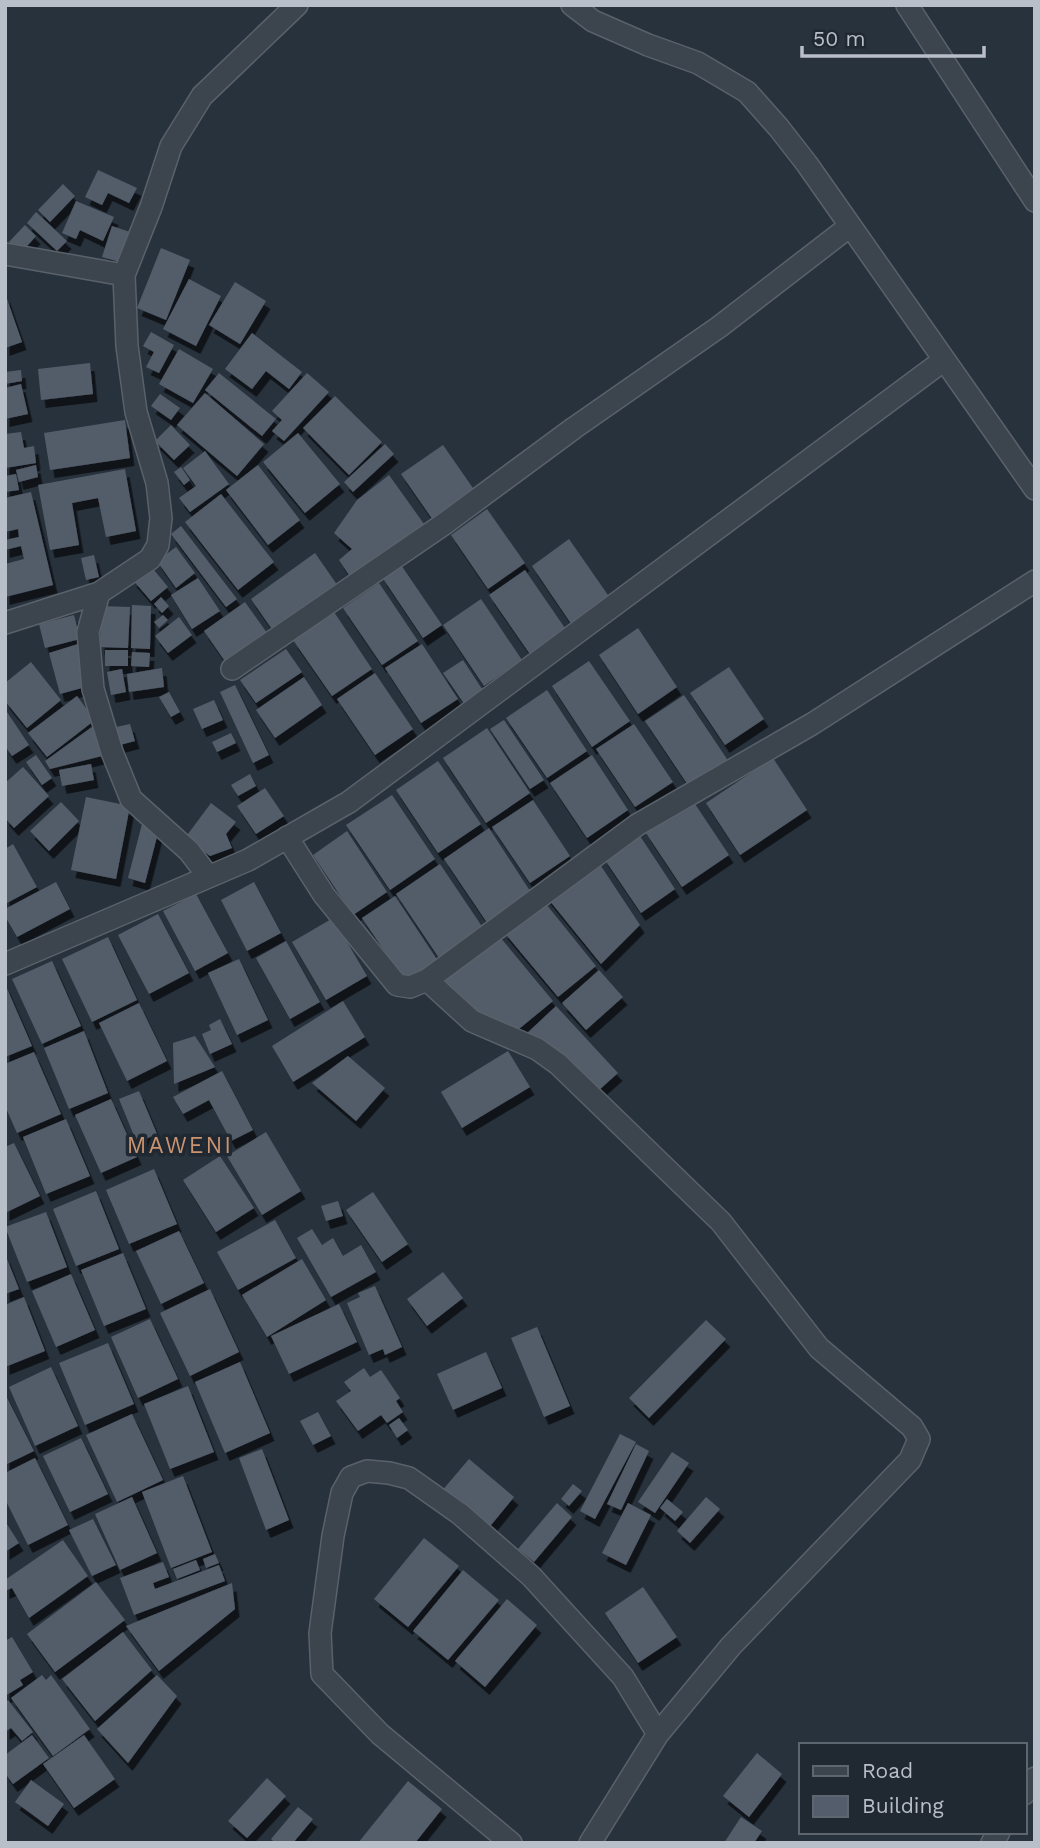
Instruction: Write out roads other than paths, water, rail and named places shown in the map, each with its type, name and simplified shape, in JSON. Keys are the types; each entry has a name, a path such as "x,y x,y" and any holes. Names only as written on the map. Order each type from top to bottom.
{"street":[{"path":"5,623 99,593 150,559 158,545 161,518 157,483 136,412 127,346 124,275 171,146 202,96 297,5"},
{"path":"572,5 593,21 648,45 698,62 747,92 807,164 1035,489"},
{"path":"907,5 1035,201"},
{"path":"232,669 444,524 574,428 719,327 850,226"},
{"path":"5,254 124,275"},
{"path":"5,964 248,860 349,802 944,360"},
{"path":"287,837 324,895 397,985 410,986 427,980 637,825 812,724 1035,581"},
{"path":"99,593 88,632 93,689 112,752 131,799 188,850 208,876"},
{"path":"427,980 472,1021 537,1049 558,1064 721,1222 820,1348 912,1427 919,1439 910,1460 731,1647 658,1734 590,1843"},
{"path":"511,1843 380,1734 323,1674 320,1633 333,1536 342,1493 351,1477 367,1471 409,1478 460,1514 531,1576 623,1677 658,1734"}],"district":[{"name":"MAWENI","path":"180,1145"}]}
